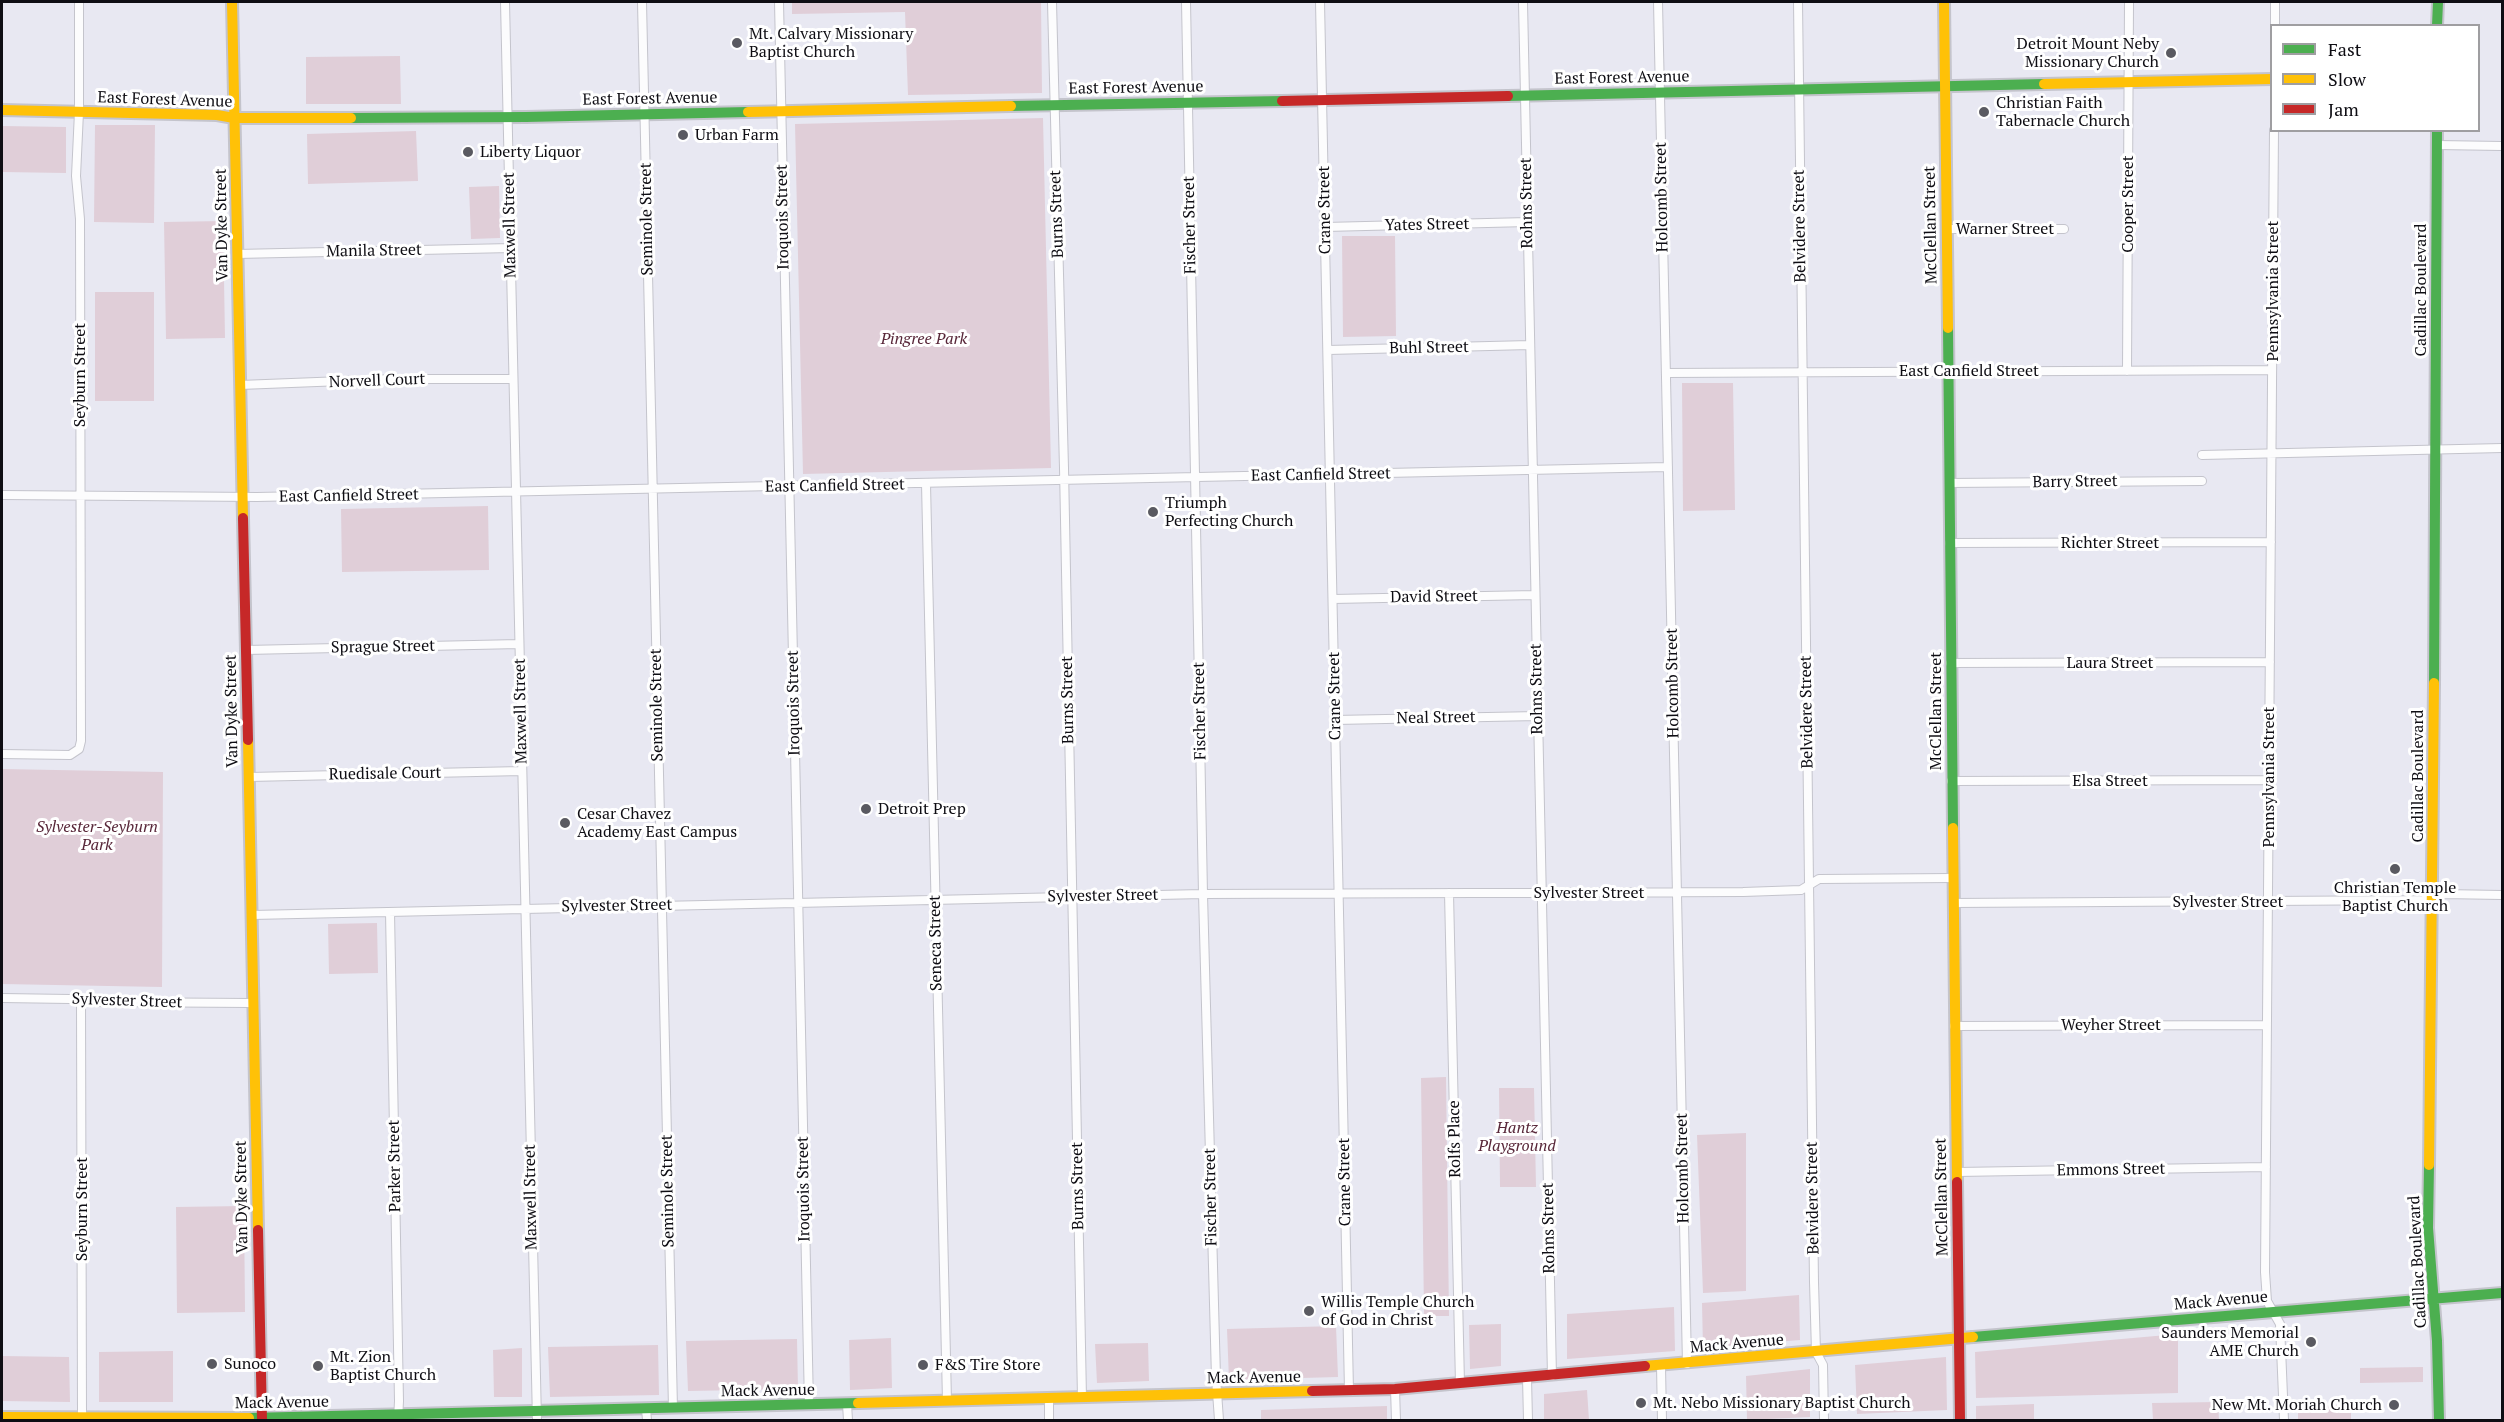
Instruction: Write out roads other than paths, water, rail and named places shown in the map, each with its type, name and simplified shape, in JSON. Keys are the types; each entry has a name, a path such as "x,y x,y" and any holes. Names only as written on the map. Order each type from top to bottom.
{"main road":[{"name":"Van Dyke Street","path":"232,2 262,1420"},
{"name":"McClellan Street","path":"1944,2 1960,1420"},
{"path":"2438,2 2438,24"},
{"name":"East Forest Avenue","path":"2,110 217,115 234,118 508,116 2270,79"},
{"name":"Cadillac Boulevard","path":"2437,132 2433,897 2428,1216 2432,1299 2437,1341 2439,1420"},
{"name":"Mack Avenue","path":"2,1417 262,1420 537,1416 673,1408 1395,1389 2502,1293"}],"street":[{"name":"Seyburn Street","path":"2,754 70,755 79,749 81,741 80,219 76,176 79,112 79,2"},
{"name":"Maxwell Street","path":"505,2 537,1416"},
{"name":"Seminole Street","path":"642,2 673,1408"},
{"name":"Iroquois Street","path":"779,2 809,1405"},
{"name":"Burns Street","path":"1052,2 1065,481 1082,1398"},
{"name":"Fischer Street","path":"1186,2 1203,894 1219,1420"},
{"name":"Crane Street","path":"1320,2 1349,1391"},
{"name":"Rohns Street","path":"1523,2 1552,1376"},
{"name":"Holcomb Street","path":"1658,2 1687,1364"},
{"name":"Belvidere Street","path":"1798,2 1801,372 1816,1352 1823,1365 1824,1420"},
{"name":"Cooper Street","path":"2127,371 2129,2"},
{"path":"2275,2 2275,24"},
{"name":"Pennsylvania Street","path":"2274,132 2265,1272 2267,1301 2280,1324 2283,1420"},
{"path":"2436,145 2502,146"},
{"name":"Yates Street","path":"1325,227 1528,222"},
{"name":"Warner Street","path":"1946,229 2064,229"},
{"name":"Manila Street","path":"237,254 511,248"},
{"name":"Buhl Street","path":"1328,350 1530,345"},
{"name":"East Canfield Street","path":"1666,373 2272,370"},
{"name":"Norvell Court","path":"240,385 394,379 513,379"},
{"path":"2202,455 2502,448"},
{"name":"East Canfield Street","path":"2,495 242,498 1668,467"},
{"name":"Barry Street","path":"1949,483 2202,481"},
{"name":"Seneca Street","path":"926,484 947,1401"},
{"name":"Richter Street","path":"1949,543 2271,542"},
{"name":"David Street","path":"1333,599 1535,595"},
{"name":"Sprague Street","path":"246,650 519,644"},
{"name":"Laura Street","path":"1950,663 2270,662"},
{"name":"Neal Street","path":"1335,720 1538,716"},
{"name":"Ruedisale Court","path":"249,777 522,771"},
{"name":"Elsa Street","path":"1952,781 2269,780"},
{"name":"Sylvester Street","path":"252,915 1203,894 1677,893 1796,890 1819,879 1953,878"},
{"name":"Rolfs Place","path":"1449,893 1460,1384"},
{"name":"Sylvester Street","path":"1953,903 2423,900 2442,894 2502,895"},
{"name":"Parker Street","path":"390,912 398,1418"},
{"name":"Sylvester Street","path":"2,998 252,1003"},
{"name":"Seyburn Street","path":"81,1001 82,1418"},
{"name":"Weyher Street","path":"1954,1026 2267,1025"},
{"name":"Emmons Street","path":"1956,1172 2266,1167"},
{"path":"1661,1366 1662,1420"},
{"path":"1527,1378 1528,1420"},
{"path":"1395,1389 1396,1420"},
{"path":"1049,1399 1049,1420"},
{"path":"847,1404 848,1420"},
{"path":"646,1409 647,1420"}],"place":[{"name":"Mt. Calvary Missionary Baptist Church","path":"737,43"},
{"name":"Detroit Mount Neby Missionary Church","path":"2171,53"},
{"name":"Christian Faith Tabernacle Church","path":"1984,112"},
{"name":"Urban Farm","path":"683,135"},
{"name":"Liberty Liquor","path":"468,152"},
{"name":"Triumph Perfecting Church","path":"1153,512"},
{"name":"Detroit Prep","path":"866,809"},
{"name":"Cesar Chavez Academy East Campus","path":"565,823"},
{"name":"Christian Temple Baptist Church","path":"2395,869"},
{"name":"Willis Temple Church of God in Christ","path":"1309,1311"},
{"name":"Saunders Memorial AME Church","path":"2311,1342"},
{"name":"Sunoco","path":"212,1364"},
{"name":"F&S Tire Store","path":"923,1365"},
{"name":"Mt. Zion Baptist Church","path":"318,1366"},
{"name":"Mt. Nebo Missionary Baptist Church","path":"1641,1403"},
{"name":"New Mt. Moriah Church","path":"2394,1405"}],"park label":[{"name":"Pingree Park","path":"924,339"},
{"name":"Sylvester-Seyburn Park","path":"97,836"},
{"name":"Hantz Playground","path":"1517,1137"}]}
